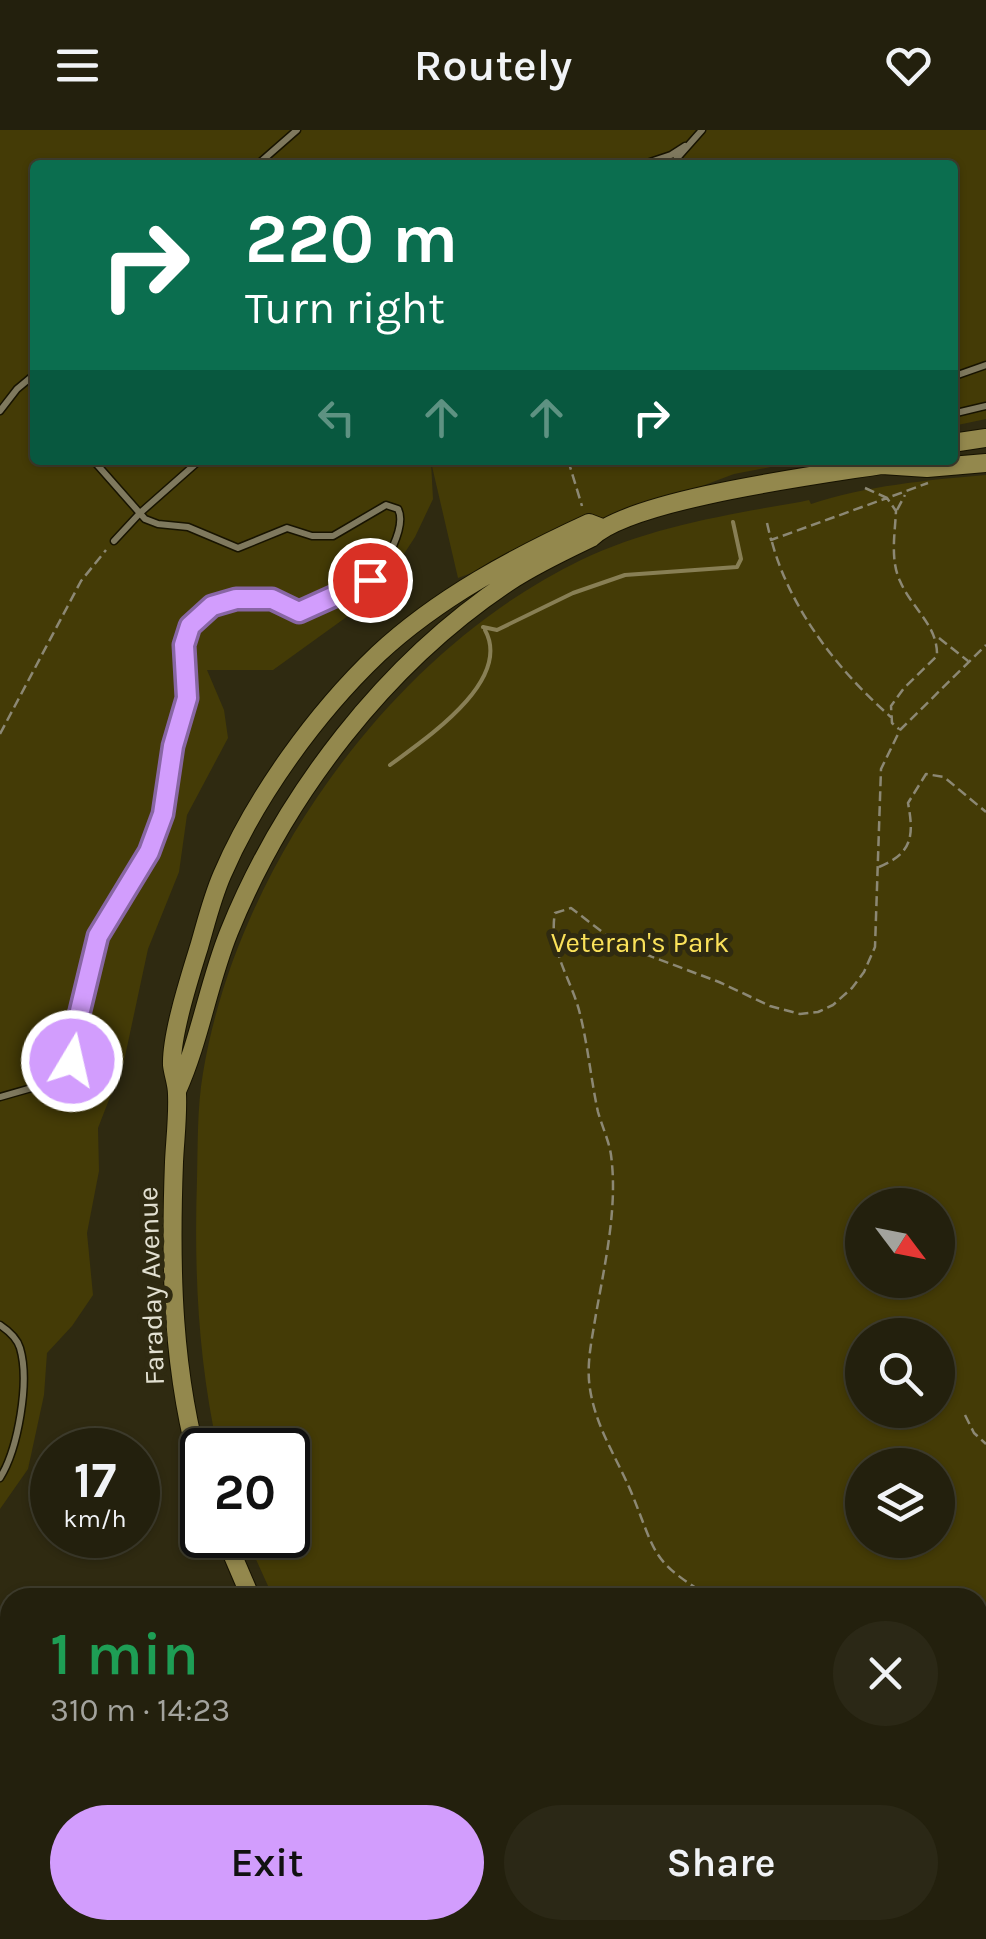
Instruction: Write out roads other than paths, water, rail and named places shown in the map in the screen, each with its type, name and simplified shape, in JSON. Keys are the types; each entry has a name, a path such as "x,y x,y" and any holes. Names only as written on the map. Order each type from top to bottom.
{"main road":[{"path":"958,441 986,438"},
{"name":"Faraday Avenue","path":"906,465 927,468 986,463"},
{"name":"Faraday Avenue","path":"191,1428 181,1387 174,1311 172,1233 177,1091 172,1063 184,1000 220,878 296,749 348,685 381,652 491,573 595,525 724,492 870,465"},
{"name":"Faraday Avenue","path":"177,1091 188,1067 210,982 252,880 320,768 374,700 422,650 510,581 591,538 595,525"},
{"path":"233,1558 246,1588"}],"lane":[{"path":"263,160 297,130"},
{"path":"675,160 702,130"},
{"path":"656,160 685,146"},
{"path":"958,375 986,365"},
{"path":"0,412 30,378"},
{"path":"958,413 986,406"},
{"path":"0,1097 51,1083 70,1066 98,936 149,852 163,814 173,746 187,698 184,645 190,626 212,606 230,600 268,598 299,612 364,583 375,574 393,546 402,516 396,507 386,505 332,536 287,528 238,548 188,527 152,522 97,465"},
{"path":"114,541 140,512 194,465"},
{"path":"0,1325 20,1347 22,1368 17,1442 0,1478"}],"waterway":[{"path":"483,627 497,630 573,593 625,575 737,567 741,559 733,522"},
{"path":"390,765 443,724 476,688 487,669 490,649 485,630"}],"park label":[{"name":"Veteran's Park","path":"640,942"}]}
